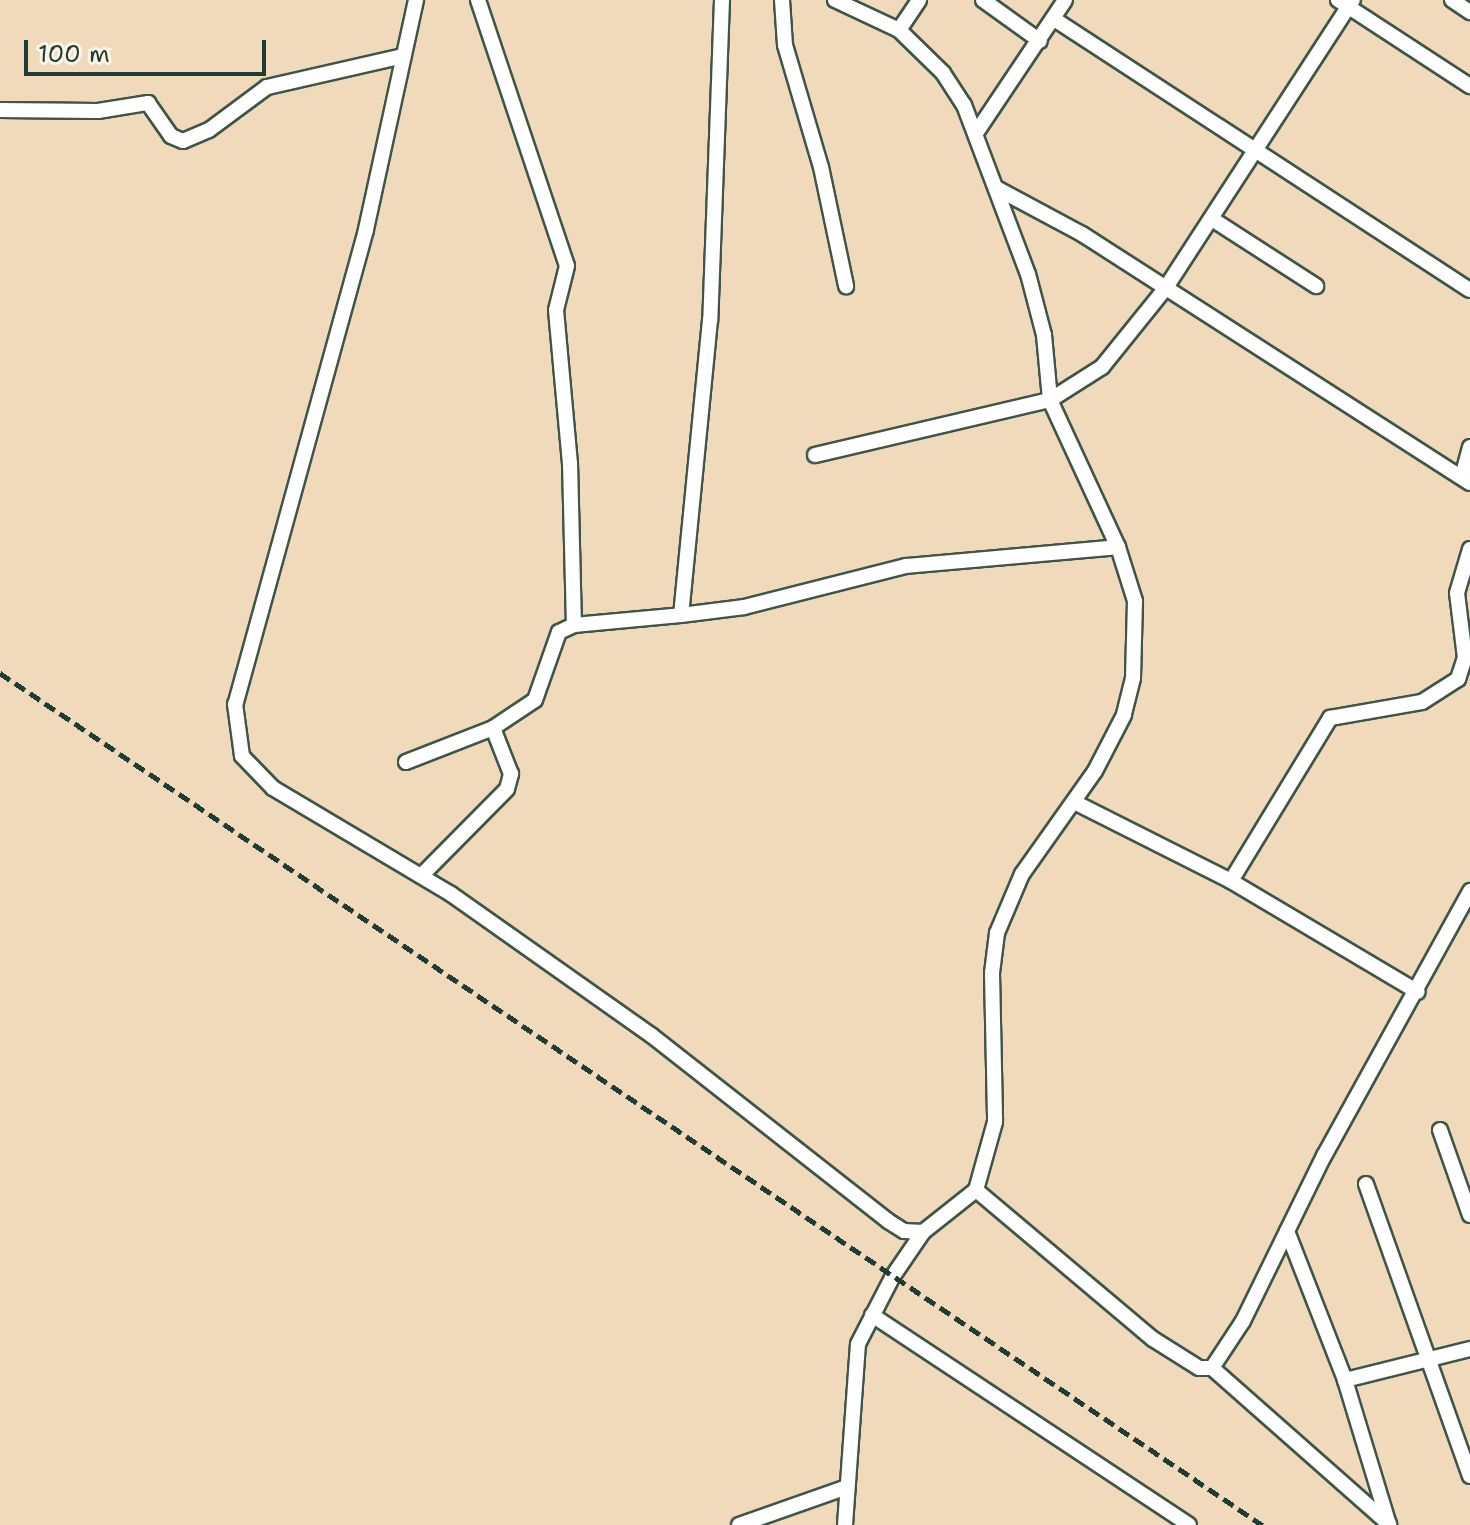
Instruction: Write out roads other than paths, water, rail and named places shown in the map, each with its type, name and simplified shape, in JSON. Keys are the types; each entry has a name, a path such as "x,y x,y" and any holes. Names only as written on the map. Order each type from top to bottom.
{"street":[{"path":"416,0 366,230 244,668 234,726 242,756 257,777 421,876 733,1095 799,1156 888,1221 904,1231 923,1232"},
{"path":"478,0 567,266 556,310 570,463 574,625"},
{"path":"681,615 710,320 722,0"},
{"path":"782,0 785,45 821,167 846,286"},
{"path":"835,0 899,30 954,86 998,189 1041,320 1050,400 1118,547 1135,601 1133,678 1119,727 1074,802 1022,874 997,933 992,973 995,1122 976,1190 923,1232 872,1315 854,1363 845,1525"},
{"path":"899,30 919,0"},
{"path":"983,0 1040,41"},
{"path":"976,133 1065,0"},
{"path":"1452,0 1470,12"},
{"path":"815,455 1050,400 1102,367 1165,289 1212,219 1347,2 1470,86"},
{"path":"1054,19 1470,290"},
{"path":"0,110 87,112 148,103 171,136 183,141 209,130 267,87 404,56"},
{"path":"998,189 1082,234 1466,480 1470,447"},
{"path":"1212,219 1316,286"},
{"path":"406,762 493,728 530,707 543,684 559,632 574,625 744,607 906,566 1118,547"},
{"path":"1231,881 1330,718 1422,702 1458,679 1465,658 1457,593 1470,549"},
{"path":"421,876 509,784 511,774 493,728"},
{"path":"1074,802 1231,881 1418,992"},
{"path":"1212,1368 1243,1321 1287,1231 1470,891"},
{"path":"1440,1130 1470,1215"},
{"path":"1366,1184 1470,1476"},
{"path":"976,1190 1153,1339 1199,1368 1212,1368 1389,1525"},
{"path":"1287,1231 1345,1380 1389,1525"},
{"path":"872,1315 1189,1525"},
{"path":"1345,1380 1470,1349"},
{"path":"739,1525 847,1487"}],"railway":[{"path":"0,673 1262,1525"}]}
